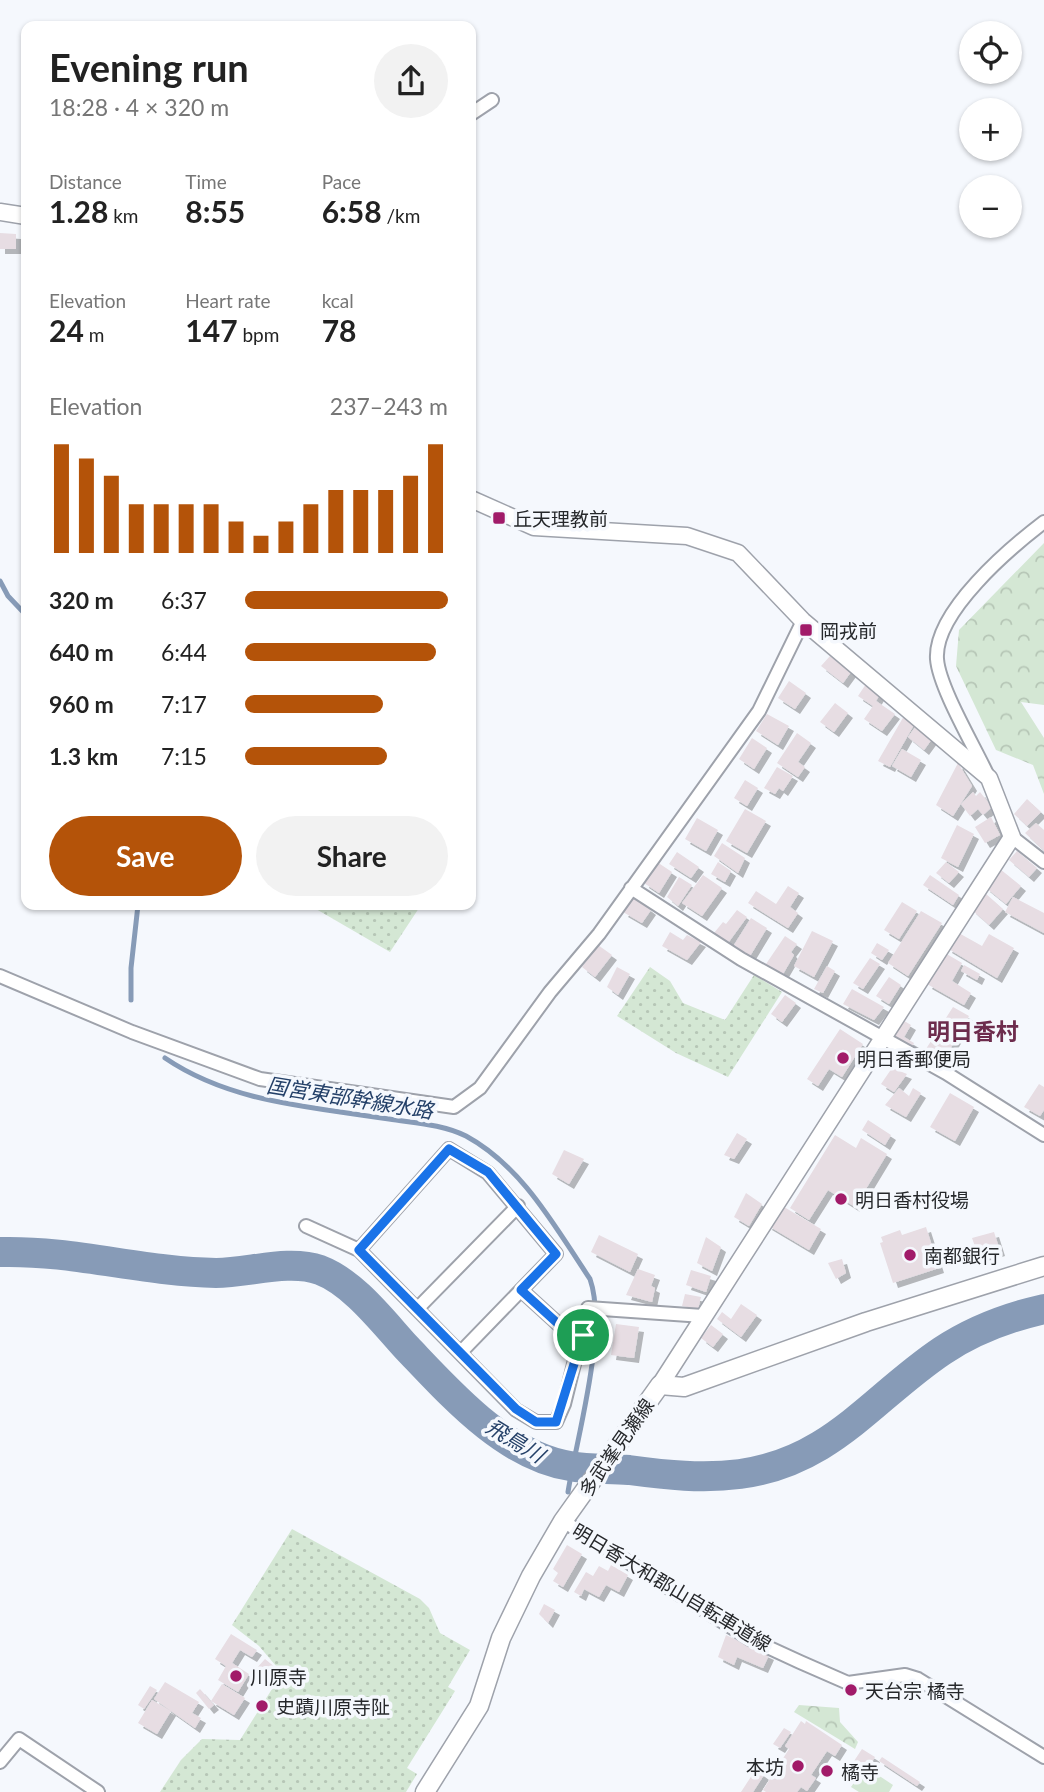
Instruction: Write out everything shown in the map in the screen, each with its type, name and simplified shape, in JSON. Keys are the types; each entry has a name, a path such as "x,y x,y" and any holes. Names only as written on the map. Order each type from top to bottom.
{"main road":[{"name":"多武峯見瀬線","path":"425,1792 479,1706 501,1637 563,1521 660,1385 684,1387 866,1322 1044,1266"}],"street":[{"path":"476,111 492,100"},
{"path":"0,212 21,215"},
{"path":"476,501 534,527 687,536 737,553 803,621 989,778"},
{"path":"1044,522 1013,545 979,582 938,641 937,662 989,778 1012,837 1044,862"},
{"path":"0,976 132,1032 260,1079 454,1107 480,1088 631,888 759,711 803,621"},
{"path":"660,1385 1012,837"},
{"path":"631,888 741,959 838,1011 882,1040 946,1073 1044,1135"},
{"path":"359,1250 449,1149 488,1172 556,1254 461,1352"},
{"path":"418,1308 518,1206"},
{"path":"306,1226 359,1250 516,1409 536,1422 556,1422 583,1335 588,1308 605,1307 704,1316"},
{"path":"521,1290 566,1331 583,1335"},
{"name":"明日香大和郡山自転車道線","path":"563,1521 750,1639 848,1683 905,1675 918,1679 1044,1757"},
{"path":"0,1762 19,1739 98,1792"}],"green space":[{"path":"1044,543 1044,705 1021,702 1044,738 1044,794 1033,765 996,750 956,666 959,630"},
{"path":"318,910 418,910 390,952"},
{"path":"650,967 670,981 683,1003 725,1020 754,975 782,992 728,1077 676,1053 617,1016"},
{"path":"292,1529 420,1599 429,1608 440,1633 470,1650 448,1687 455,1691 407,1768 417,1774 406,1792 160,1792 181,1760 202,1739 240,1740 282,1673 259,1646 232,1625"},
{"path":"799,1705 839,1708 840,1722 858,1742 855,1749 794,1712"},
{"path":"863,1770 870,1775 872,1771 893,1785 889,1792 859,1792 851,1787"}],"building":[{"path":"0,233 16,234 16,249 0,249"},
{"path":"830,656 851,672 843,683 821,666"},
{"path":"789,681 806,693 795,709 778,698"},
{"path":"866,684 880,694 876,701 895,714 882,731 864,719 873,706 858,696"},
{"path":"835,703 848,713 834,732 820,722"},
{"path":"767,714 789,726 778,745 756,731"},
{"path":"904,716 915,723 890,767 878,761"},
{"path":"916,726 932,739 924,750 908,737"},
{"path":"797,733 811,743 798,762 805,767 798,777 777,763"},
{"path":"752,738 767,748 754,769 739,759"},
{"path":"902,749 921,760 911,777 892,766"},
{"path":"958,763 972,786 953,816 936,805"},
{"path":"777,767 793,776 783,791 779,788 775,794 764,788"},
{"path":"745,780 758,788 747,806 734,798"},
{"path":"973,792 976,796 980,792 992,807 983,815 978,809 970,816 961,804"},
{"path":"1027,799 1041,812 1027,826 1014,814"},
{"path":"745,809 766,821 747,853 726,841"},
{"path":"991,817 1000,835 985,843 975,827"},
{"path":"697,818 718,830 706,851 685,839"},
{"path":"1036,823 1044,830 1044,851 1025,833"},
{"path":"957,825 974,834 958,867 941,858"},
{"path":"722,843 745,858 738,873 714,856"},
{"path":"1017,851 1037,868 1029,877 1009,860"},
{"path":"677,852 699,867 691,878 669,864"},
{"path":"657,862 672,872 659,893 644,883"},
{"path":"718,862 731,871 725,882 711,874"},
{"path":"946,862 959,872 949,883 936,873"},
{"path":"1000,869 1021,886 1006,904 985,887"},
{"path":"703,875 722,888 702,916 682,903"},
{"path":"930,875 959,895 953,905 923,885"},
{"path":"679,877 692,885 678,906 667,897"},
{"path":"788,886 799,893 790,907 798,913 788,928 748,903 756,891 776,904"},
{"path":"985,893 1003,909 989,925 971,909"},
{"path":"634,897 651,910 642,923 623,912"},
{"path":"1013,897 1044,913 1044,933 1005,912"},
{"path":"902,902 917,911 899,939 884,930"},
{"path":"737,910 747,917 728,943 714,933 723,922 726,924"},
{"path":"921,911 942,923 908,976 888,963"},
{"path":"751,918 767,928 750,956 734,945"},
{"path":"812,931 833,941 814,977 794,966"},
{"path":"670,932 683,940 687,935 701,942 687,960 662,946"},
{"path":"957,932 982,946 989,934 1014,948 997,978 947,948"},
{"path":"785,936 797,944 783,974 766,964"},
{"path":"877,943 889,950 882,960 871,953"},
{"path":"598,945 612,955 595,977 582,967"},
{"path":"945,953 962,963 952,981 971,993 964,1005 927,984"},
{"path":"870,958 880,964 863,989 853,983"},
{"path":"964,965 980,974 977,980 961,971"},
{"path":"827,966 835,971 823,993 814,989"},
{"path":"617,967 630,974 618,995 607,987"},
{"path":"889,977 901,985 889,1004 876,996"},
{"path":"852,989 884,1007 874,1020 843,1004"},
{"path":"785,995 796,1003 782,1022 771,1014"},
{"path":"953,1007 969,1016 942,1063 924,1052"},
{"path":"901,1019 911,1025 904,1037 914,1043 910,1050 889,1038"},
{"name":"明日香郵便局","path":"840,1029 863,1044 842,1077 829,1069 818,1086 807,1079"},
{"path":"892,1068 907,1074 894,1092 881,1084"},
{"path":"1039,1084 1044,1087 1044,1110 1040,1116 1024,1107"},
{"path":"899,1088 909,1096 913,1088 921,1093 906,1117 885,1105"},
{"path":"950,1093 974,1107 955,1141 930,1127"},
{"path":"868,1120 891,1135 885,1145 862,1130"},
{"path":"737,1133 747,1139 734,1159 724,1155"},
{"path":"835,1135 856,1148 861,1138 887,1154 855,1207 828,1190 809,1220 790,1208"},
{"path":"564,1150 584,1159 569,1184 552,1174"},
{"path":"746,1193 762,1204 749,1226 734,1217"},
{"path":"779,1204 821,1229 809,1250 767,1225"},
{"name":"南都銀行","path":"926,1227 939,1268 893,1283 880,1243 883,1242 881,1237 900,1230 902,1235"},
{"path":"994,1232 1000,1251 979,1258 972,1238"},
{"path":"599,1235 638,1254 630,1272 591,1252"},
{"path":"706,1237 721,1247 712,1271 697,1263"},
{"path":"842,1259 846,1273 836,1279 828,1263"},
{"path":"638,1269 655,1275 651,1286 655,1288 652,1302 626,1295"},
{"path":"691,1270 711,1276 706,1292 686,1285"},
{"path":"685,1294 701,1297 698,1309 682,1306"},
{"path":"741,1304 757,1315 741,1337 717,1319 722,1312 731,1319"},
{"path":"616,1324 639,1327 634,1358 611,1355"},
{"path":"711,1325 723,1334 713,1347 701,1338"},
{"path":"567,1545 582,1554 563,1587 553,1581 558,1573 553,1569"},
{"path":"611,1565 628,1575 619,1592 606,1585 599,1597 584,1589 581,1596 574,1592 586,1572 593,1576 599,1566 608,1571"},
{"path":"544,1604 555,1610 548,1623 539,1614"},
{"path":"231,1634 257,1650 252,1657 240,1650 232,1663 249,1674 238,1692 218,1680 226,1666 215,1659"},
{"path":"726,1635 769,1655 763,1668 737,1657 734,1665 718,1657"},
{"path":"265,1659 276,1668 267,1679 255,1670"},
{"path":"165,1682 199,1702 192,1713 201,1718 195,1728 154,1699"},
{"path":"222,1684 245,1698 234,1715 211,1701"},
{"path":"150,1686 157,1690 144,1709 138,1705"},
{"path":"200,1689 214,1705 209,1709 196,1693"},
{"path":"152,1700 171,1711 157,1734 138,1723"},
{"name":"本坊","path":"801,1721 805,1724 806,1721 842,1745 835,1756 827,1751 811,1775 816,1778 807,1791 801,1787 797,1792 766,1792 763,1790 789,1749 785,1746"},
{"path":"784,1728 791,1732 780,1748 773,1744"},
{"path":"862,1749 875,1757 867,1770 854,1761"},
{"path":"882,1757 920,1782 917,1786 879,1761"},
{"path":"756,1769 764,1775 753,1792 741,1792"}],"waterway":[{"name":"国営東部幹線水路","path":"0,581 8,596 21,610"},
{"name":"国営東部幹線水路","path":"131,1000 131,968 137,910"},
{"name":"国営東部幹線水路","path":"165,1058 190,1073 245,1094 302,1106 428,1124 457,1132 486,1149 521,1181 590,1279 595,1300 589,1384 568,1492"},
{"name":"飛鳥川","path":"0,1252 54,1254 189,1272 216,1273 295,1266 320,1270 345,1284 460,1402 480,1420 523,1450 546,1460 577,1467 684,1476 740,1474 772,1467 800,1456 849,1426 942,1351 991,1326 1044,1309"}],"place":[{"name":"丘天理教前","path":"499,518"},
{"name":"岡戎前","path":"806,630"},
{"name":"明日香郵便局","path":"843,1058"},
{"name":"明日香村役場","path":"841,1199"},
{"name":"南都銀行","path":"910,1255"},
{"name":"川原寺","path":"236,1676"},
{"name":"天台宗 橘寺","path":"851,1690"},
{"name":"史蹟川原寺阯","path":"262,1706"},
{"name":"本坊","path":"798,1766"},
{"name":"橘寺","path":"827,1771"}],"district":[{"name":"明日香村","path":"973,1031"}],"route":[{"path":"449,1149 488,1172 556,1254 521,1290 566,1331 583,1335 564,1404 556,1422 536,1422 516,1409 359,1250 449,1149"}]}
